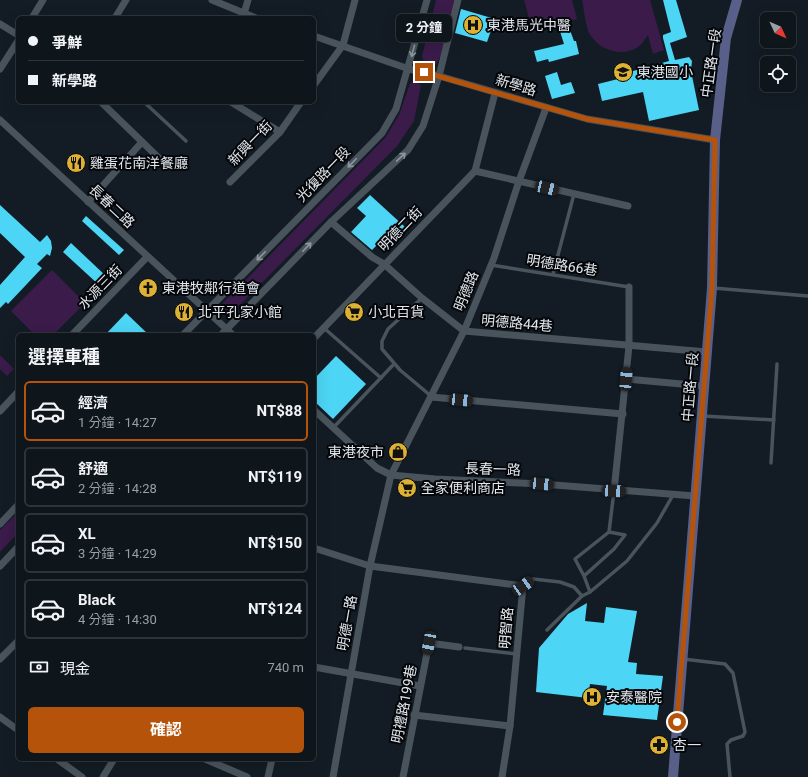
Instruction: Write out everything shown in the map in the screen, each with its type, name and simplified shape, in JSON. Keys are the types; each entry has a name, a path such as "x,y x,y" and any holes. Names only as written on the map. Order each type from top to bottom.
{"main road":[{"name":"中正路一段","path":"674,777 712,288 715,140 726,38 737,0"}],"street":[{"path":"33,16 43,0"},
{"path":"117,16 126,0"},
{"path":"212,0 243,16 248,0"},
{"path":"316,82 343,45 355,0"},
{"name":"光復路一段","path":"186,333 382,133 396,109 409,69 427,0"},
{"path":"223,333 331,222 408,150 423,126 439,76 458,0"},
{"path":"0,24 16,34"},
{"name":"新學路","path":"316,37 409,69 439,76 587,119 630,128 715,140"},
{"path":"0,69 16,44"},
{"path":"495,93 475,171 628,206"},
{"path":"103,104 165,164"},
{"path":"234,104 280,132"},
{"name":"新興一街","path":"230,182 280,132 300,104"},
{"name":"明德路","path":"391,475 464,331 491,265 519,181 546,108"},
{"name":"長春二路","path":"0,120 206,311"},
{"path":"88,202 142,142"},
{"name":"明德二街","path":"316,336 475,171"},
{"path":"331,222 464,331"},
{"name":"水源三街","path":"74,333 147,257"},
{"path":"614,491 629,346 629,287"},
{"path":"206,311 231,333"},
{"name":"明德路44巷","path":"464,331 707,352"},
{"path":"626,379 704,386"},
{"path":"0,411 16,394"},
{"path":"431,397 623,414"},
{"name":"長春一路","path":"316,412 377,468 391,475 435,480 542,484 614,491 695,496"},
{"name":"明德一路","path":"333,777 370,566 391,475"},
{"path":"0,524 16,507"},
{"path":"0,566 16,549"},
{"path":"316,549 370,566 523,586"},
{"name":"明智路","path":"502,777 510,726 523,586"},
{"name":"明禮路199巷","path":"403,777 429,643 462,647"},
{"path":"0,659 16,645"},
{"path":"316,666 420,686"},
{"path":"414,715 510,726"},
{"path":"0,717 16,729"},
{"path":"60,761 82,777"},
{"path":"103,777 113,761"},
{"path":"210,761 248,777"},
{"path":"268,777 272,761"}],"lane":[{"path":"146,104 186,141"},
{"path":"553,274 574,194"},
{"name":"明德路66巷","path":"491,265 629,287"},
{"path":"712,288 808,296"},
{"path":"422,298 388,329 382,341 382,349 394,364 431,397"},
{"path":"324,328 381,378"},
{"path":"333,428 394,364"},
{"path":"771,463 777,364"},
{"path":"702,416 774,420"},
{"path":"590,592 575,559 609,532 614,491"},
{"path":"547,630 582,596 590,592 627,561 657,523 673,494"},
{"path":"584,576 614,549 625,535 609,532"},
{"path":"523,586 533,579 560,582 574,587 582,596"},
{"path":"462,647 516,654"},
{"path":"682,659 725,664 733,673 745,732 743,736 730,740 727,744 730,777"}],"shaded area":[{"path":"436,0 456,0 441,55 436,64 423,60 422,56"},
{"path":"524,0 572,0 577,19 533,32"},
{"path":"582,0 650,0 664,50 653,54 648,35 638,47 626,52 606,49 595,41 589,33"},
{"path":"413,81 421,85 414,121 397,146 232,313 229,313 223,308 223,303 385,138 399,115 410,84"},
{"path":"52,270 85,303 55,333 33,333 11,311"},
{"path":"0,355 14,369 7,376 0,369"},
{"path":"16,514 16,535 0,552 0,530"}],"building":[{"path":"663,0 676,0 687,37 670,43 675,60 689,57 692,61 691,71 699,110 649,121 643,92 602,101 598,84 626,77 626,73 669,61 663,35 671,32"},
{"name":"東港馬光中醫","path":"461,9 495,19 487,42 455,33"},
{"path":"567,22 574,41 576,41 579,54 549,62 548,59 537,62 534,51 564,44 558,25"},
{"path":"557,72 561,85 571,82 575,93 552,99 545,76"},
{"path":"370,195 405,227 392,240 386,236 372,250 351,232 366,216 357,208"},
{"path":"0,205 40,242 47,235 51,241 52,248 50,256 47,254 37,264 42,268 8,304 6,302 0,308 0,285 25,257 0,233"},
{"path":"86,216 124,250 119,255 82,221"},
{"path":"71,243 107,277 99,285 63,252"},
{"path":"126,313 147,333 107,333"},
{"path":"336,356 366,384 333,419 316,403 316,377"},
{"path":"587,603 585,621 604,623 606,607 637,611 628,662 637,663 636,674 663,676 657,720 603,715 607,686 590,684 588,698 536,692 539,648 568,614"}],"place":[{"name":"東港馬光中醫","path":"473,25"},
{"name":"東港國小","path":"623,72"},
{"name":"雞蛋花南洋餐廳","path":"76,163"},
{"name":"東港牧鄰行道會","path":"148,288"},
{"name":"北平孔家小館","path":"184,312"},
{"name":"小北百貨","path":"354,312"},
{"name":"東港夜市","path":"398,452"},
{"name":"全家便利商店","path":"407,488"},
{"name":"安泰醫院","path":"592,697"},
{"name":"杏一","path":"659,745"}],"route":[{"path":"424,72 587,119 630,128 715,140 712,288 677,722"}]}
